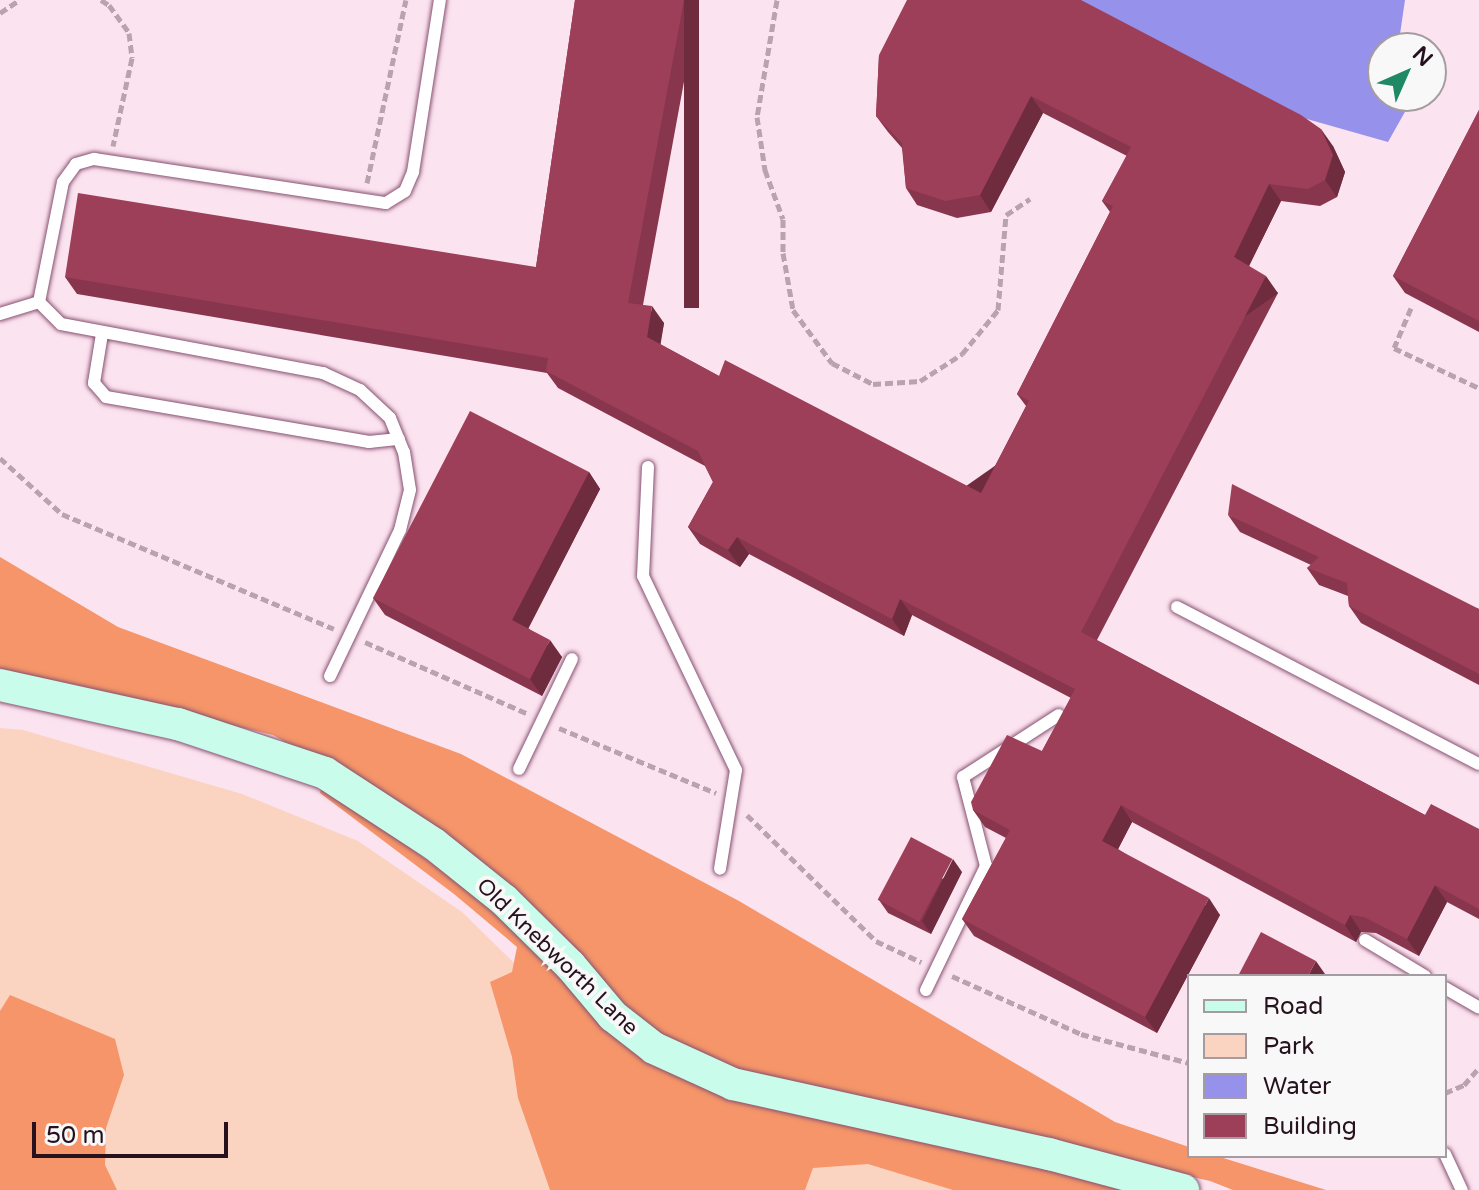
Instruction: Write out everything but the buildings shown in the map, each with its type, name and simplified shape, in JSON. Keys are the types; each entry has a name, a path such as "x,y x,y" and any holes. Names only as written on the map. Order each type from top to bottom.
{"street":[{"name":"Old Knebworth Lane","path":"0,685 178,724 325,773 434,844 504,900 570,965 613,1016 654,1048 733,1084 1049,1154 1183,1190"}],"lane":[{"path":"39,302 63,182 76,164 94,159 110,161 386,203 405,191 413,172 440,0"},
{"path":"0,314 39,302"},
{"path":"39,302 61,324 323,373 360,390 390,418 399,439 410,490 400,530 330,676"},
{"path":"102,334 94,383 97,391 106,397 369,442 399,439"},
{"path":"648,467 643,576 736,770 720,869"},
{"path":"1177,607 1479,764"},
{"path":"519,769 572,659"},
{"path":"926,990 986,866 963,777 1059,715"},
{"path":"1365,940 1422,974"},
{"path":"1447,989 1479,1008"},
{"path":"1447,1158 1462,1190"}],"path":[{"path":"0,13 19,0"},
{"path":"101,0 129,33 132,58 110,161"},
{"path":"363,201 406,0"},
{"path":"777,0 757,117 765,170 783,219 783,253 793,310 832,363 873,384 920,381 962,354 998,310 1006,215 1030,199"},
{"path":"1411,308 1394,348 1479,388"},
{"path":"0,458 62,514 731,799 876,941 1081,1034 1187,1062"},
{"path":"1447,1092 1464,1085 1479,1068"}],"green space":[{"path":"0,728 23,730 242,794 358,841 462,912 562,1010 1051,1190 0,1190"}],"shaded area":[{"path":"0,557 118,627 461,754 739,901 1115,1122 1187,1146 1187,1158 1223,1158 1326,1190 1233,1190 1210,1181 739,1073 673,1044 626,1009 402,809 273,735 71,687 0,678"},
{"path":"322,786 470,890 643,1054 1143,1190 953,1190 868,1164 813,1168 805,1190 550,1190 518,1098 512,1057 490,982 512,972 517,947 454,894 320,793"},
{"path":"10,995 115,1039 124,1075 106,1128 105,1165 117,1190 0,1190 0,1011"}],"water":[{"path":"1061,0 1405,0 1400,32 1367,32 1367,112 1405,112 1388,142 1265,107"}]}
